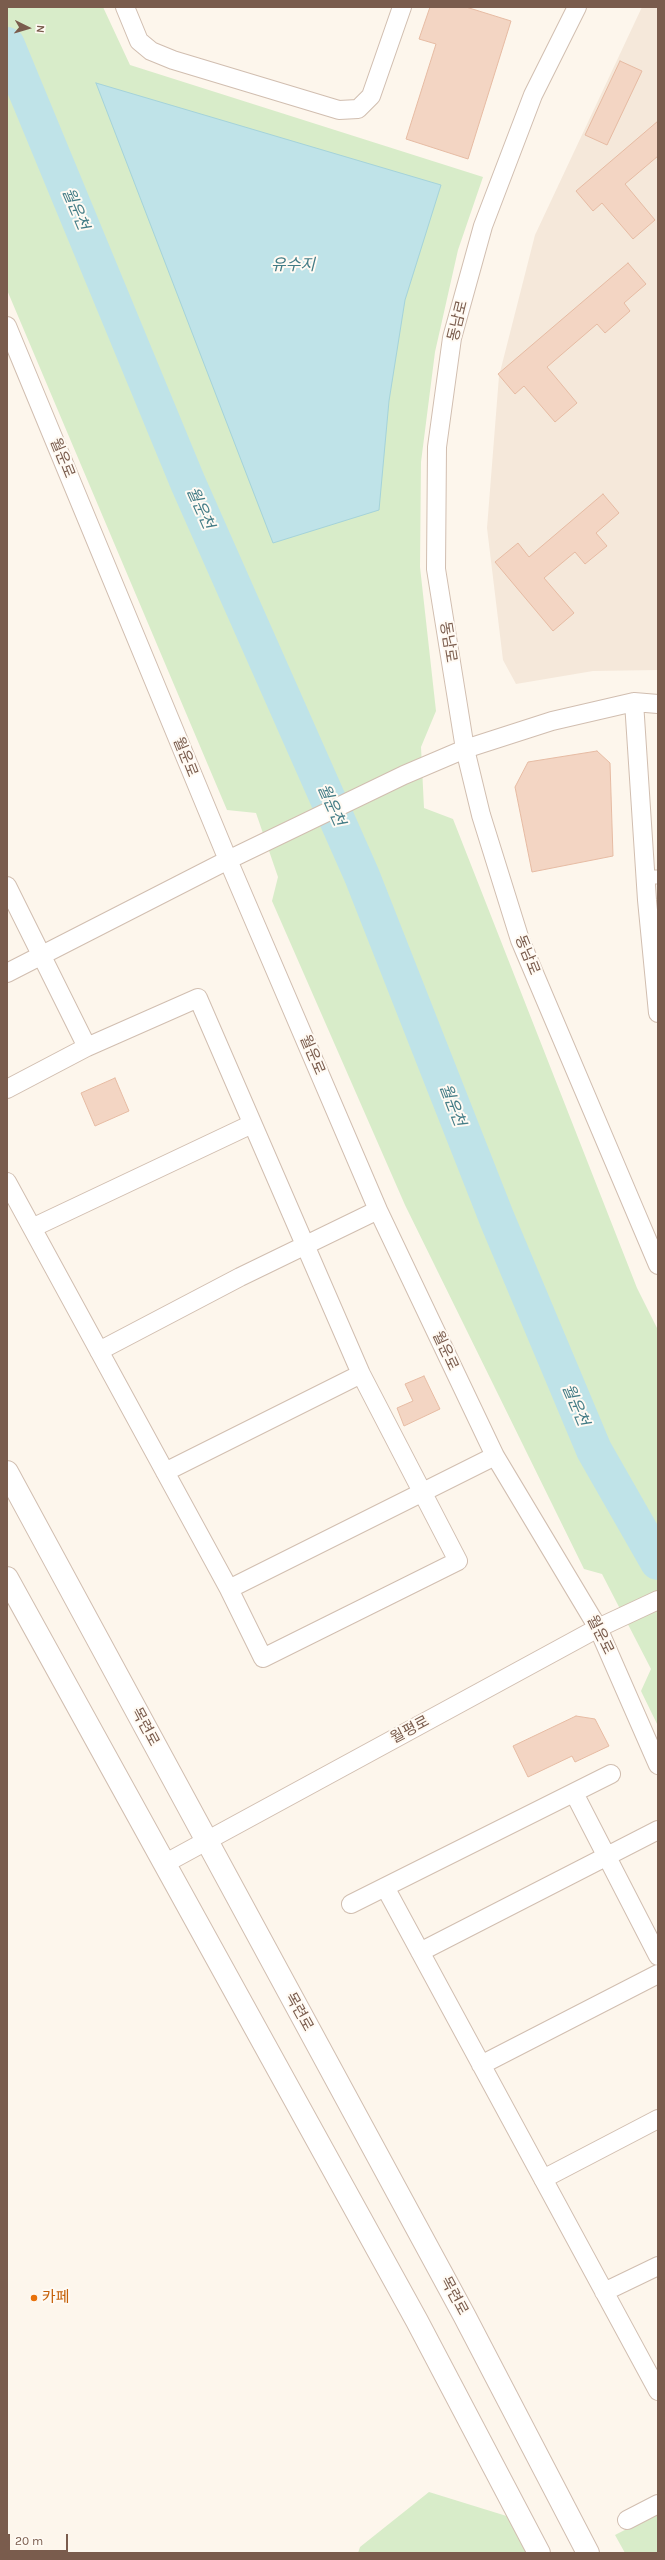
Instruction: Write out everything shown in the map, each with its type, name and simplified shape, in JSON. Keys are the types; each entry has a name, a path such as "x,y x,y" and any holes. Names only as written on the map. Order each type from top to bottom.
{"street":[{"path":"125,7 139,41 151,51 173,60 339,110 358,109 371,96 402,7"},
{"name":"동남로","path":"574,8 533,95 483,226 452,338 437,447 436,569 465,750 481,815 520,940 656,1255"},
{"name":"월운로","path":"7,326 228,860 378,1210 494,1456 598,1628 658,1765"},
{"path":"634,702 652,877 658,1013"},
{"path":"7,973 258,845 404,775 465,750 552,721 634,702 658,704"},
{"path":"7,886 87,1047"},
{"path":"7,1089 87,1047 198,998 304,1246 361,1374 421,1493 458,1561 262,1658 229,1589 7,1182"},
{"path":"32,1228 252,1124"},
{"path":"99,1351 304,1246 378,1210"},
{"path":"165,1472 361,1374"},
{"path":"229,1589 494,1456"},
{"name":"목련로","path":"7,1472 464,2315 588,2553"},
{"path":"7,1578 418,2321 539,2553"},
{"name":"월평로","path":"164,1864 598,1628 658,1600"},
{"path":"351,1904 611,1774"},
{"path":"574,1793 658,1956"},
{"path":"420,1952 658,1830"},
{"path":"385,1887 658,2391"},
{"path":"481,2065 658,1974"},
{"path":"543,2179 658,2119"},
{"path":"604,2292 658,2266"},
{"path":"628,2520 658,2504"}],"shaded area":[{"path":"642,7 658,7 658,670 593,671 516,684 503,660 487,528 499,376 535,235"}],"green space":[{"path":"7,7 103,7 130,65 483,177 458,250 435,352 421,462 420,567 436,711 421,747 424,808 453,819 637,1288 658,1330 658,1726 641,1691 651,1669 602,1574 584,1569 405,1205 272,901 278,877 256,813 227,810 7,290"},
{"path":"429,2492 513,2518 529,2553 358,2553 360,2547"},
{"path":"658,2513 658,2553 625,2553 615,2535"}],"water":[{"name":"유수지","path":"96,83 441,185 405,300 389,401 379,510 273,543"}],"building":[{"path":"430,7 466,7 511,21 468,159 406,139 436,44 419,39"},
{"path":"620,61 642,71 607,145 585,135"},
{"path":"658,121 658,156 625,184 655,220 633,239 602,203 593,211 576,191"},
{"path":"628,263 646,284 624,303 630,311 605,333 597,324 547,367 577,403 555,422 524,386 515,394 498,374"},
{"path":"603,494 619,513 596,533 607,546 585,564 575,552 544,578 574,613 553,631 495,562 518,543 529,557"},
{"path":"597,751 610,763 613,856 532,872 515,787 528,762"},
{"path":"115,1078 129,1111 95,1126 81,1093"},
{"path":"424,1376 440,1409 404,1426 397,1408 413,1401 405,1384"},
{"path":"576,1716 595,1719 609,1746 575,1762 572,1756 528,1777 513,1746"}],"waterway":[{"name":"월운천","path":"7,45 188,483 362,876 497,1219 594,1450 658,1562"}],"place":[{"name":"카페","path":"34,2298"}]}
